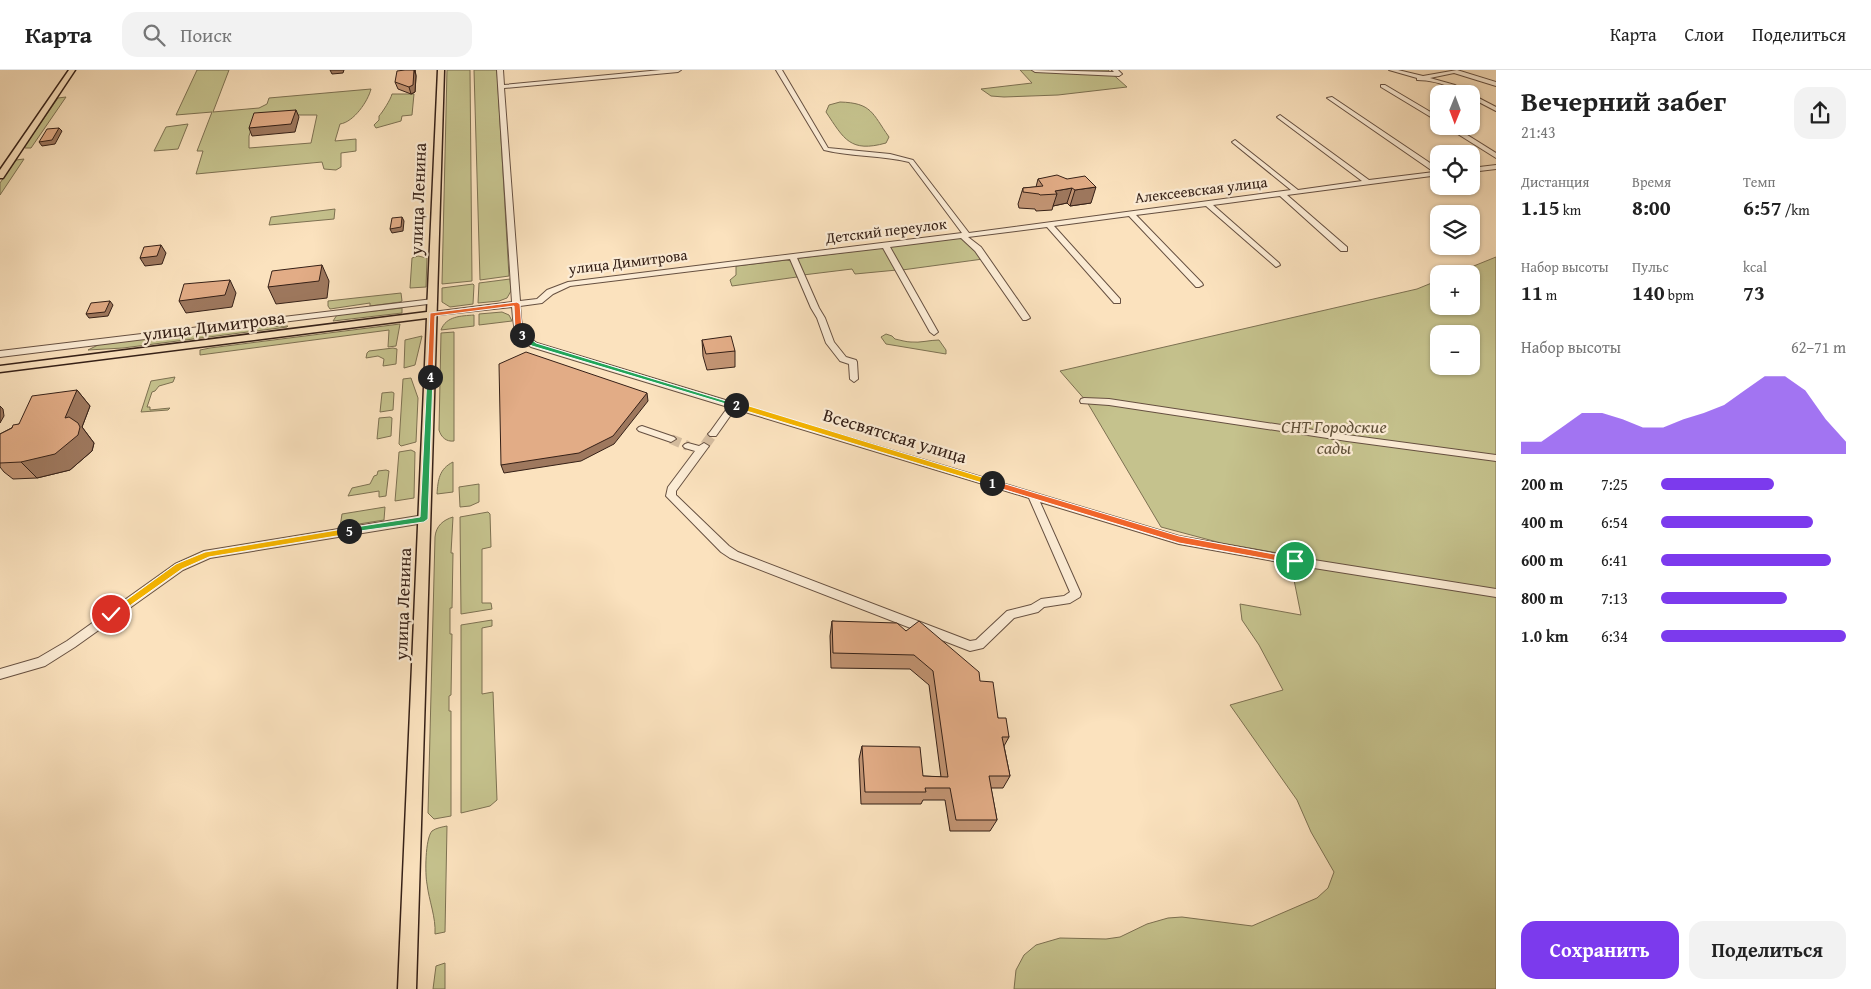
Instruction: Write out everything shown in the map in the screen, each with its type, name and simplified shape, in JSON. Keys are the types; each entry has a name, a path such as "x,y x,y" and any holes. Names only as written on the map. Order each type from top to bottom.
{"main road":[{"path":"0,176 72,70"},
{"name":"улица Ленина","path":"407,989 441,70"},
{"name":"улица Димитрова","path":"0,369 432,314"}],"street":[{"name":"Всесвятская улица","path":"500,70 518,331 526,340 534,345 1179,540 1295,561 1496,593"},
{"path":"501,87 678,70"},
{"name":"Детский переулок","path":"718,266 965,235 911,161 897,156 848,153 826,149 779,70"},
{"path":"1035,70 1119,74 1115,70"},
{"path":"1392,70 1449,85"},
{"path":"1419,78 1454,71 1496,84"},
{"path":"1383,86 1430,115"},
{"path":"1330,98 1430,166"},
{"path":"1480,101 1496,109"},
{"path":"1280,117 1367,182"},
{"path":"1462,135 1496,156"},
{"path":"1236,142 1297,192"},
{"path":"1480,169 1496,167"},
{"name":"Алексеевская улица","path":"965,235 1430,173"},
{"path":"1282,194 1344,249"},
{"path":"1207,203 1276,265"},
{"path":"1130,213 1198,285"},
{"path":"1049,224 1116,301"},
{"path":"965,235 978,249 1026,318"},
{"path":"885,245 934,332"},
{"path":"793,257 821,318 830,343 843,359 853,362 854,379"},
{"name":"улица Димитрова","path":"432,314 539,301 550,292 568,284 718,266"},
{"path":"0,354 433,301"},
{"path":"1084,401 1109,402 1337,437 1496,458"},
{"path":"713,434 734,404"},
{"path":"642,429 671,439"},
{"path":"688,446 703,448 671,490 671,496 710,536 734,555 970,646 979,645 1011,614 1034,609 1041,603 1066,600 1076,594 1032,495"},
{"path":"0,674 40,662 71,644 179,567 208,554 424,519"}],"green space":[{"path":"197,70 229,70 213,112 259,108 267,104 269,98 371,89 360,110 350,119 340,124 335,141 356,139 356,151 341,153 341,167 336,170 324,169 322,162 196,174 203,151 197,151 212,112 176,115","holes":["293,115 317,115 311,143 249,148 249,136 254,120"]},
{"path":"447,70 470,70 472,281 442,284"},
{"path":"474,70 497,70 509,276 480,280"},
{"path":"1020,70 1108,70 1127,87 1058,95 1004,97 991,96 981,89 1032,83"},
{"path":"392,94 414,94 412,115 402,116 401,121 376,128 374,125 379,120 379,116"},
{"path":"66,97 31,148 25,148 58,98"},
{"path":"840,102 859,105 870,111 889,137 886,143 874,146 856,145 843,136 826,112 829,105"},
{"path":"188,124 178,149 154,151 166,127"},
{"path":"24,159 0,195 0,183 16,160"},
{"path":"335,209 334,219 269,225 271,217"},
{"path":"964,238 983,259 902,270 888,247"},
{"path":"885,249 897,270 855,274 852,269 803,275 797,260 800,258"},
{"path":"418,256 427,258 426,287 410,288 412,258"},
{"name":"СНТ Городские сады","path":"1496,257 1496,989 1014,989 1016,970 1024,955 1036,945 1060,938 1106,939 1120,937 1147,924 1168,918 1182,917 1252,926 1317,898 1328,888 1334,872 1311,832 1297,800 1230,705 1283,690 1259,645 1242,620 1240,604 1301,615 1289,555 1221,543 1161,527 1087,402 1060,371 1417,289 1430,284 1430,315 1480,315 1480,265 1476,265"},
{"path":"786,260 792,261 797,277 732,286 730,280 736,275 736,266"},
{"path":"510,279 511,291 507,298 499,301 478,303 479,283"},
{"path":"473,284 473,304 450,307 442,302 442,288"},
{"path":"401,293 402,301 400,302 370,306 370,303 330,309 328,306 328,301"},
{"path":"402,308 402,313 333,321 337,315"},
{"path":"502,312 509,315 512,321 479,325 479,314"},
{"path":"474,315 474,326 441,330 443,325 450,319"},
{"path":"400,324 396,346 388,347 389,330 200,355 200,350 210,348"},
{"path":"288,326 123,348 88,350 100,344 240,327"},
{"path":"454,332 454,441 449,441 441,435 439,430 441,333"},
{"path":"886,334 895,339 909,342 939,340 946,350 946,354 886,344 881,337"},
{"path":"422,336 415,365 404,368 405,340"},
{"path":"397,349 396,364 383,366 384,359 378,356 366,358 369,351"},
{"path":"175,377 173,382 159,386 152,392 147,407 150,407 150,410 170,408 168,410 141,412 151,381"},
{"path":"411,378 418,398 416,442 401,446 399,444 403,379"},
{"path":"382,393 394,393 393,410 380,412"},
{"path":"379,418 392,418 391,436 377,439"},
{"path":"411,450 415,452 414,498 395,501 399,452"},
{"path":"453,462 453,492 437,494 442,472"},
{"path":"378,471 389,471 386,496 379,497 379,491 348,496 352,488 370,484"},
{"path":"479,484 479,502 470,506 460,507 459,487"},
{"path":"385,507 384,520 340,527 342,514"},
{"path":"488,512 490,514 491,547 482,549 482,603 491,603 492,609 461,614 460,517"},
{"path":"453,517 451,553 453,553 452,608 450,608 450,634 452,634 451,695 449,696 449,711 451,711 451,816 434,819 428,813 435,537 441,524"},
{"path":"492,620 492,626 482,628 482,694 493,692 497,800 490,806 461,813 461,625"},
{"path":"447,826 445,932 435,934 426,879 427,849 432,831"},
{"path":"445,963 445,989 433,989 436,966"}],"building":[{"path":"414,70 413,85 409,87 395,82 397,71"},
{"path":"296,110 291,124 249,128 254,113"},
{"path":"59,128 52,140 39,142 47,129"},
{"path":"1057,175 1067,179 1085,176 1096,187 1055,191 1057,194 1040,195 1023,192 1023,188 1043,186 1038,179"},
{"path":"402,217 401,227 390,229 392,218"},
{"path":"161,245 157,256 140,258 144,247"},
{"path":"322,265 319,281 268,287 272,271"},
{"path":"230,280 225,295 179,301 184,284"},
{"path":"110,301 105,312 86,314 91,303"},
{"path":"731,336 735,351 706,354 702,340"},
{"path":"526,352 647,393 613,436 579,453 501,465 499,364"},
{"path":"77,390 65,418 69,417 78,423 80,427 78,435 55,454 21,462 0,463 0,434 12,428 13,425 19,424 32,396"},
{"path":"832,621 897,623 906,631 919,621 979,672 980,681 993,682 998,718 1006,718 1009,737 1002,737 1010,776 989,776 997,820 956,820 950,788 925,788 926,792 865,792 862,746 920,747 923,776 948,777 933,671 914,655 833,653"}],"tunnel":[{"path":"705,445 713,434"},
{"path":"671,439 688,446"}],"route":[{"path":"111,614 179,567 208,554 424,519 432,314 517,304 518,331 526,340 534,345 672,385 1179,540 1295,561"}]}
